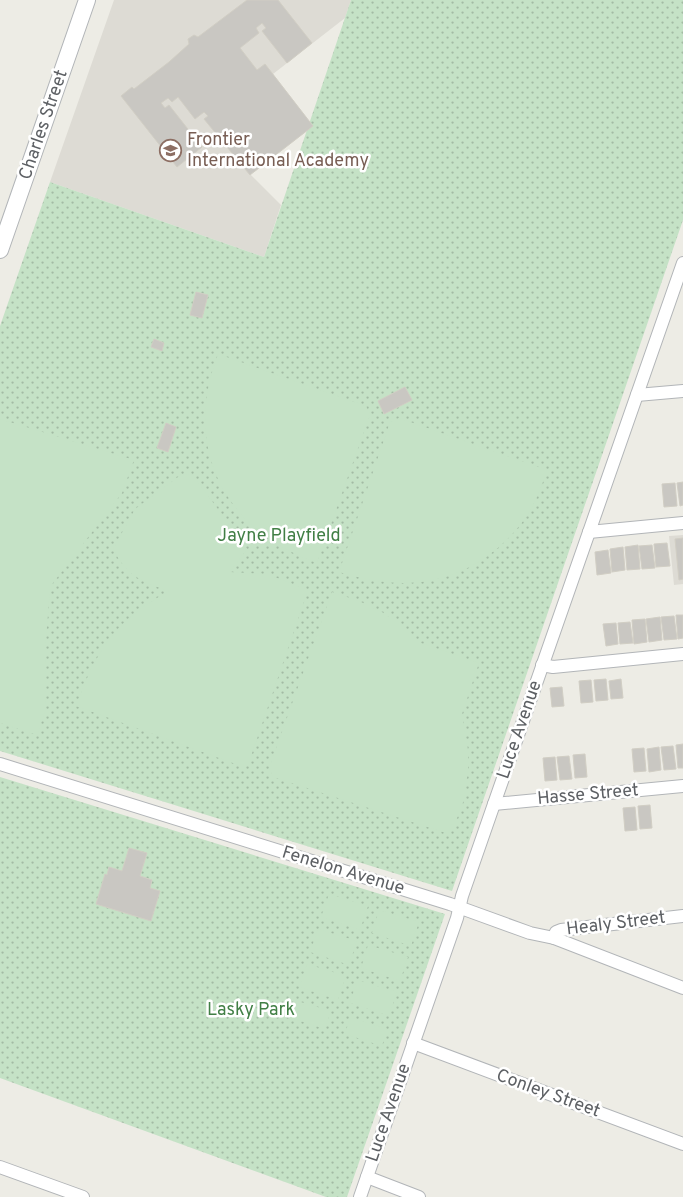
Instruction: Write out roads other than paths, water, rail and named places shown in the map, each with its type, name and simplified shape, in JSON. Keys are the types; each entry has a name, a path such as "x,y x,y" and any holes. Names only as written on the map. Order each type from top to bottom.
{"street":[{"name":"Charles Street","path":"0,250 87,0"},
{"name":"Luce Avenue","path":"360,1197 542,665 683,263"},
{"path":"636,395 683,391"},
{"path":"589,532 683,523"},
{"path":"542,665 553,667 683,654"},
{"name":"Fenelon Avenue","path":"0,764 459,907 530,933 554,938 683,988"},
{"name":"Hasse Street","path":"494,804 683,786"},
{"name":"Healy Street","path":"554,938 558,931 564,929 683,916"},
{"name":"Conley Street","path":"413,1043 683,1144"},
{"path":"0,1167 83,1197"},
{"path":"367,1177 419,1197"}],"place":[{"name":"Frontier International Academy","path":"171,150"}],"park label":[{"name":"Jayne Playfield","path":"279,536"},
{"name":"Lasky Park","path":"251,1010"}]}
